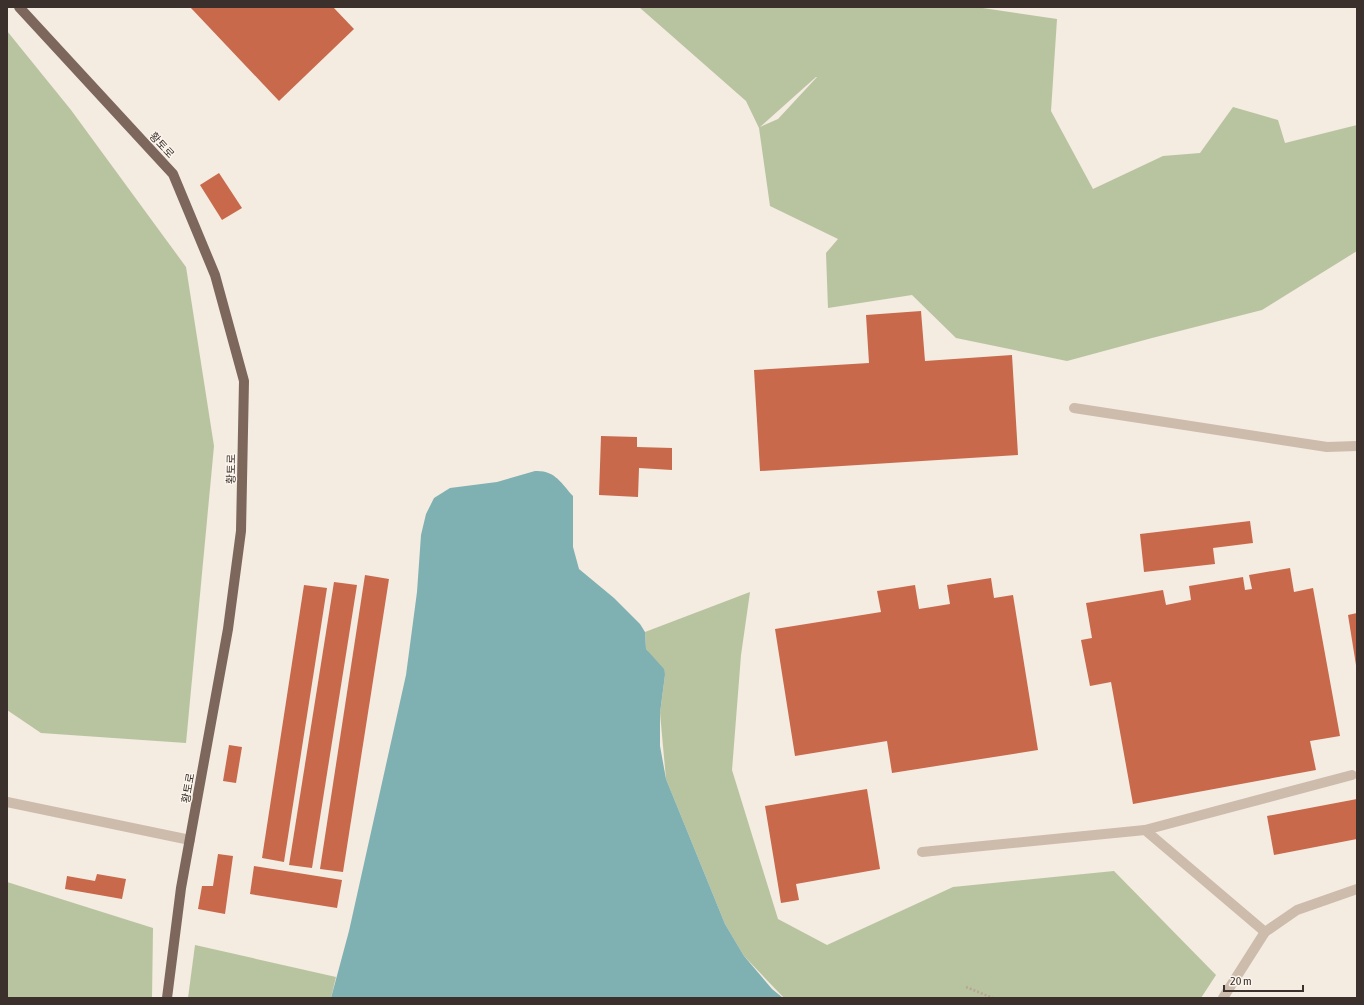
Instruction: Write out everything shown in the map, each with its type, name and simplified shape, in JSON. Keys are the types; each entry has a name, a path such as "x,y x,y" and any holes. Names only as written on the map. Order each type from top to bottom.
{"main road":[{"name":"황토로","path":"19,7 173,174 215,275 244,381 241,531 228,628 182,888 167,998"}],"street":[{"path":"1074,408 1327,447 1357,446"},
{"path":"922,852 1145,830 1352,775"},
{"path":"7,802 190,840"},
{"path":"1145,830 1265,932"},
{"path":"1223,998 1265,932 1297,910 1357,889"}],"path":[{"path":"966,987 993,998"}],"green space":[{"path":"639,7 976,7 1057,19 1051,111 1093,189 1163,156 1200,153 1233,107 1278,120 1285,143 1357,125 1357,251 1262,310 1067,361 956,338 912,295 828,308 826,253 838,239 770,206 759,128 746,101","holes":["817,77 778,119 760,127"]},
{"path":"7,31 71,110 186,267 214,446 186,743 41,733 7,710"},
{"path":"750,592 741,655 732,770 778,919 827,945 953,887 1114,871 1216,975 1201,998 784,998 744,956 725,924 666,779 660,713 665,675 646,649 645,632"},
{"path":"7,882 153,928 152,998 7,998"},
{"path":"195,945 336,977 331,998 188,998"}],"water":[{"path":"535,471 542,471 553,475 573,496 573,547 579,569 614,598 640,624 645,632 646,649 664,669 665,675 660,713 660,746 666,779 725,924 744,956 772,989 783,998 331,998 349,931 406,675 417,592 421,535 426,514 434,498 450,488 497,482"}],"building":[{"path":"190,7 333,7 354,29 279,101"},
{"path":"219,173 242,208 222,220 200,185"},
{"path":"921,311 925,361 1012,355 1018,455 760,471 754,370 869,363 866,315"},
{"path":"601,436 637,437 637,447 672,448 672,470 639,468 638,497 599,495"},
{"path":"1250,521 1253,543 1213,548 1215,564 1144,572 1140,534"},
{"path":"1290,568 1294,592 1313,588 1340,736 1310,741 1316,770 1133,804 1111,682 1090,686 1081,640 1092,638 1086,603 1163,590 1166,605 1191,600 1189,586 1243,577 1245,590 1252,589 1249,575"},
{"path":"365,575 389,579 343,872 320,869"},
{"path":"991,578 994,598 1013,595 1038,750 892,773 887,741 795,756 775,629 881,612 877,591 915,585 919,609 950,604 947,585"},
{"path":"334,582 357,585 312,868 289,865"},
{"path":"304,585 327,588 284,862 262,858"},
{"path":"1357,613 1357,665 1356,665 1348,615"},
{"path":"229,745 242,747 236,783 223,781"},
{"path":"867,789 880,869 796,884 799,900 781,903 765,806"},
{"path":"1357,799 1357,839 1274,855 1267,816"},
{"path":"218,854 233,856 225,914 198,909 202,886 213,886"},
{"path":"254,866 342,880 337,908 250,894"},
{"path":"97,874 126,879 122,899 65,889 67,876 95,881"}]}
